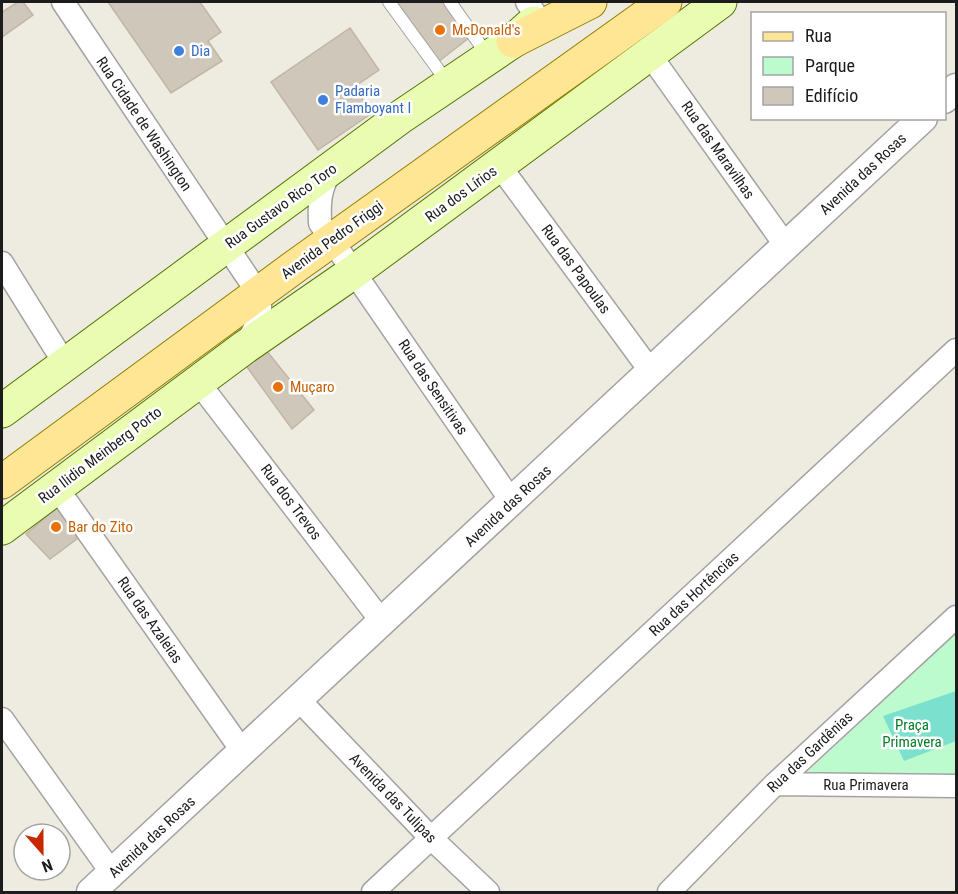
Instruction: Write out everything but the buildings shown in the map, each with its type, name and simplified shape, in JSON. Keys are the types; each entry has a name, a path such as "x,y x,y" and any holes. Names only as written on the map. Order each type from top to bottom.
{"main road":[{"path":"501,49 590,2"},
{"name":"Avenida Pedro Friggi","path":"2,456 253,284 326,231 627,2"},
{"name":"Avenida Pedro Friggi","path":"326,231 665,2"},
{"name":"Rua dos Lírios","path":"198,382 355,271 720,2"},
{"name":"Rua Gustavo Rico Toro","path":"2,411 402,116 501,49 542,7"},
{"name":"Avenida Pedro Friggi","path":"2,482 253,284"},
{"name":"Rua Ilidio Meinberg Porto","path":"2,528 198,382"}],"street":[{"name":"Rua Cidade de Washington","path":"63,2 253,284"},
{"name":"Rua das Maravilhas","path":"650,55 786,246"},
{"name":"Avenida das Rosas","path":"91,892 652,373 921,120"},
{"name":"Rua das Papoulas","path":"499,165 652,373"},
{"path":"326,231 319,202 321,188 331,168"},
{"name":"Rua das Sensitivas","path":"326,231 512,502"},
{"path":"2,263 65,364"},
{"path":"245,347 260,320 262,307 253,284"},
{"name":"Rua das Hortências","path":"373,892 957,350"},
{"name":"Rua dos Trevos","path":"198,382 383,623"},
{"name":"Rua das Azaleias","path":"57,488 243,752"},
{"name":"Rua das Gardênias","path":"669,892 775,784 957,617"},
{"name":"Avenida das Tulipas","path":"299,700 431,838 488,892"},
{"path":"2,719 112,873"},
{"name":"Rua Primavera","path":"775,784 957,786"}],"lane":[{"path":"389,2 449,84"},
{"path":"450,2 501,49"}],"green space":[{"name":"Praça Primavera","path":"956,633 956,778 802,777"},
{"path":"956,691 956,741 904,761 883,716"}],"place":[{"name":"McDonald's","path":"440,30"},
{"name":"Dia","path":"179,51"},
{"name":"Padaria Flamboyant I","path":"323,100"},
{"name":"Muçaro","path":"278,387"},
{"name":"Bar do Zito","path":"56,527"}]}
